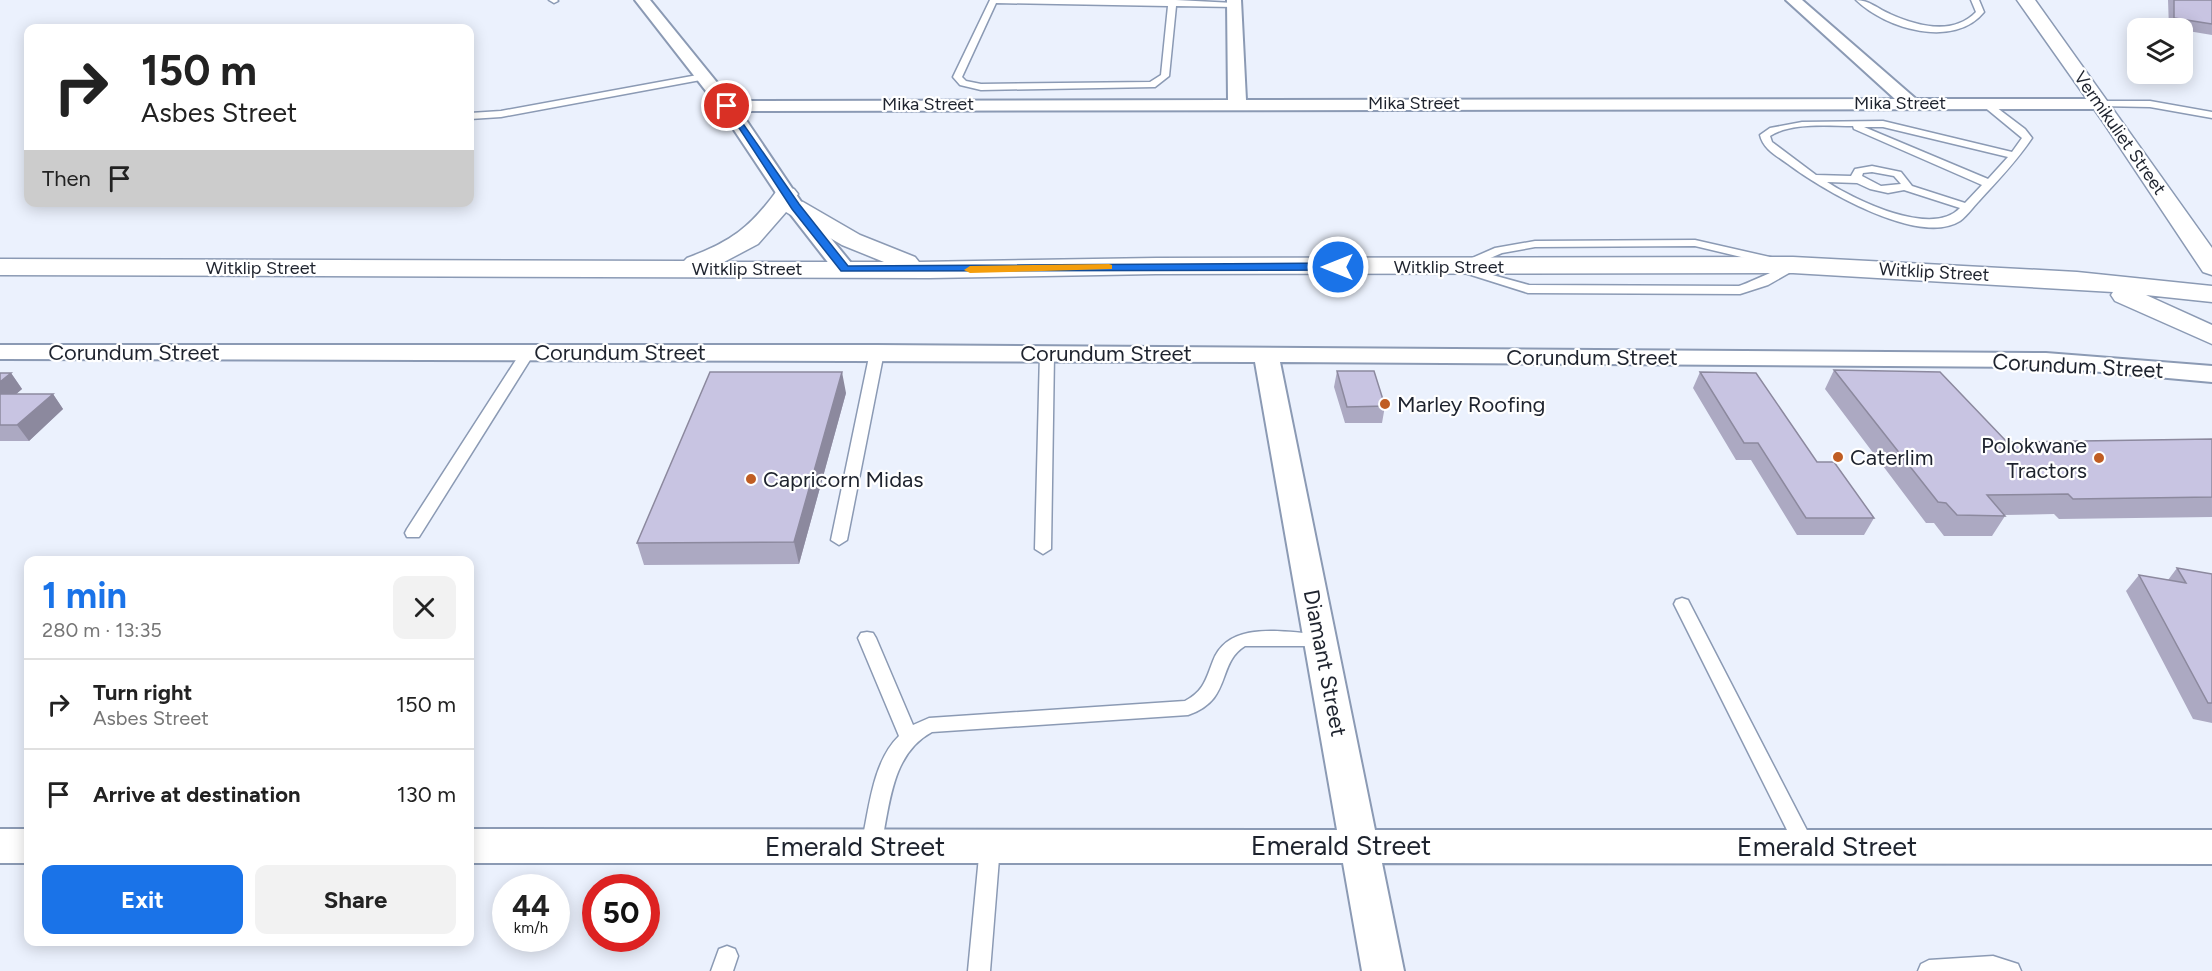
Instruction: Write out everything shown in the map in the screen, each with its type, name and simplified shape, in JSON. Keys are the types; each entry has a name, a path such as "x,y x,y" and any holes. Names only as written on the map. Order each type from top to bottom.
{"main road":[{"name":"Vermikuliet Street","path":"2026,0 2102,104 2205,253"},
{"path":"677,269 721,255 746,241 791,200 850,240 929,270"},
{"path":"2087,281 2174,271 2205,253"},
{"name":"Witklip Street","path":"0,267 929,270 1156,266 1795,265 2087,281 2212,294"},
{"path":"2087,281 2212,336"}],"street":[{"path":"642,0 727,106 791,200 845,269"},
{"path":"1793,0 1910,103"},
{"path":"1234,2 1237,104"},
{"name":"Mika Street","path":"727,106 2102,104"},
{"name":"Corundum Street","path":"0,352 877,352 2046,360 2212,374"},
{"name":"Diamant Street","path":"1266,354 1383,971"},
{"path":"0,846 24,846"},
{"name":"Emerald Street","path":"474,846 2212,847"}],"lane":[{"path":"1172,2 1165,76 1152,85 981,87 963,83 957,77 994,0 1234,2"},
{"path":"1860,0 1891,19 1908,24 1947,29 1967,26 1976,20 1980,12 1976,0"},
{"path":"474,116 501,114 704,77"},
{"path":"1986,103 2022,131 2027,138 2015,156 1957,218 1949,222 1913,221 1861,206 1813,178 1767,143 1765,135 1772,129 1791,126 1898,126 2015,156"},
{"path":"2102,104 2150,104 2212,115"},
{"path":"1852,125 1989,184"},
{"path":"1860,180 1856,177 1859,171 1880,170 1903,178 1907,185 1904,187"},
{"path":"1813,178 1860,180 1882,189 1904,187 1967,207"},
{"path":"413,533 528,352"},
{"path":"839,540 877,352"},
{"path":"1043,549 1047,353"},
{"path":"1682,604 1805,846"},
{"path":"867,638 908,735"},
{"path":"871,846 891,765 898,747 908,735 928,725 1188,708 1208,696 1226,651 1239,642 1321,640"},
{"path":"979,971 990,846"},
{"path":"1929,971 1993,966 2010,971"}],"building":[{"path":"2174,0 2212,0 2212,24 2193,21 2193,18 2174,18"},
{"path":"1834,370 1940,372 2007,442 2212,439 2212,497 2073,499 2068,494 1987,495 2005,516 1957,515 1946,503 1938,502"},
{"path":"1337,371 1374,371 1385,406 1347,407"},
{"name":"Capricorn Midas","path":"710,372 842,372 794,542 637,543"},
{"path":"1700,372 1756,373 1817,462 1834,462 1874,518 1806,518 1758,443 1744,443"},
{"path":"0,373 11,373 0,382"},
{"path":"0,394 53,394 17,425 0,425"},
{"path":"2177,568 2212,574 2212,703 2208,703 2139,575 2186,583"}],"slow traffic":[{"path":"970,270 1109,267"}],"place":[{"name":"Marley Roofing","path":"1385,404"},
{"name":"Caterlim","path":"1838,457"},
{"name":"Polokwane Tractors","path":"2099,458"},
{"name":"Capricorn Midas","path":"751,479"}],"route":[{"path":"727,106 795,207 845,269 1338,267"}]}
